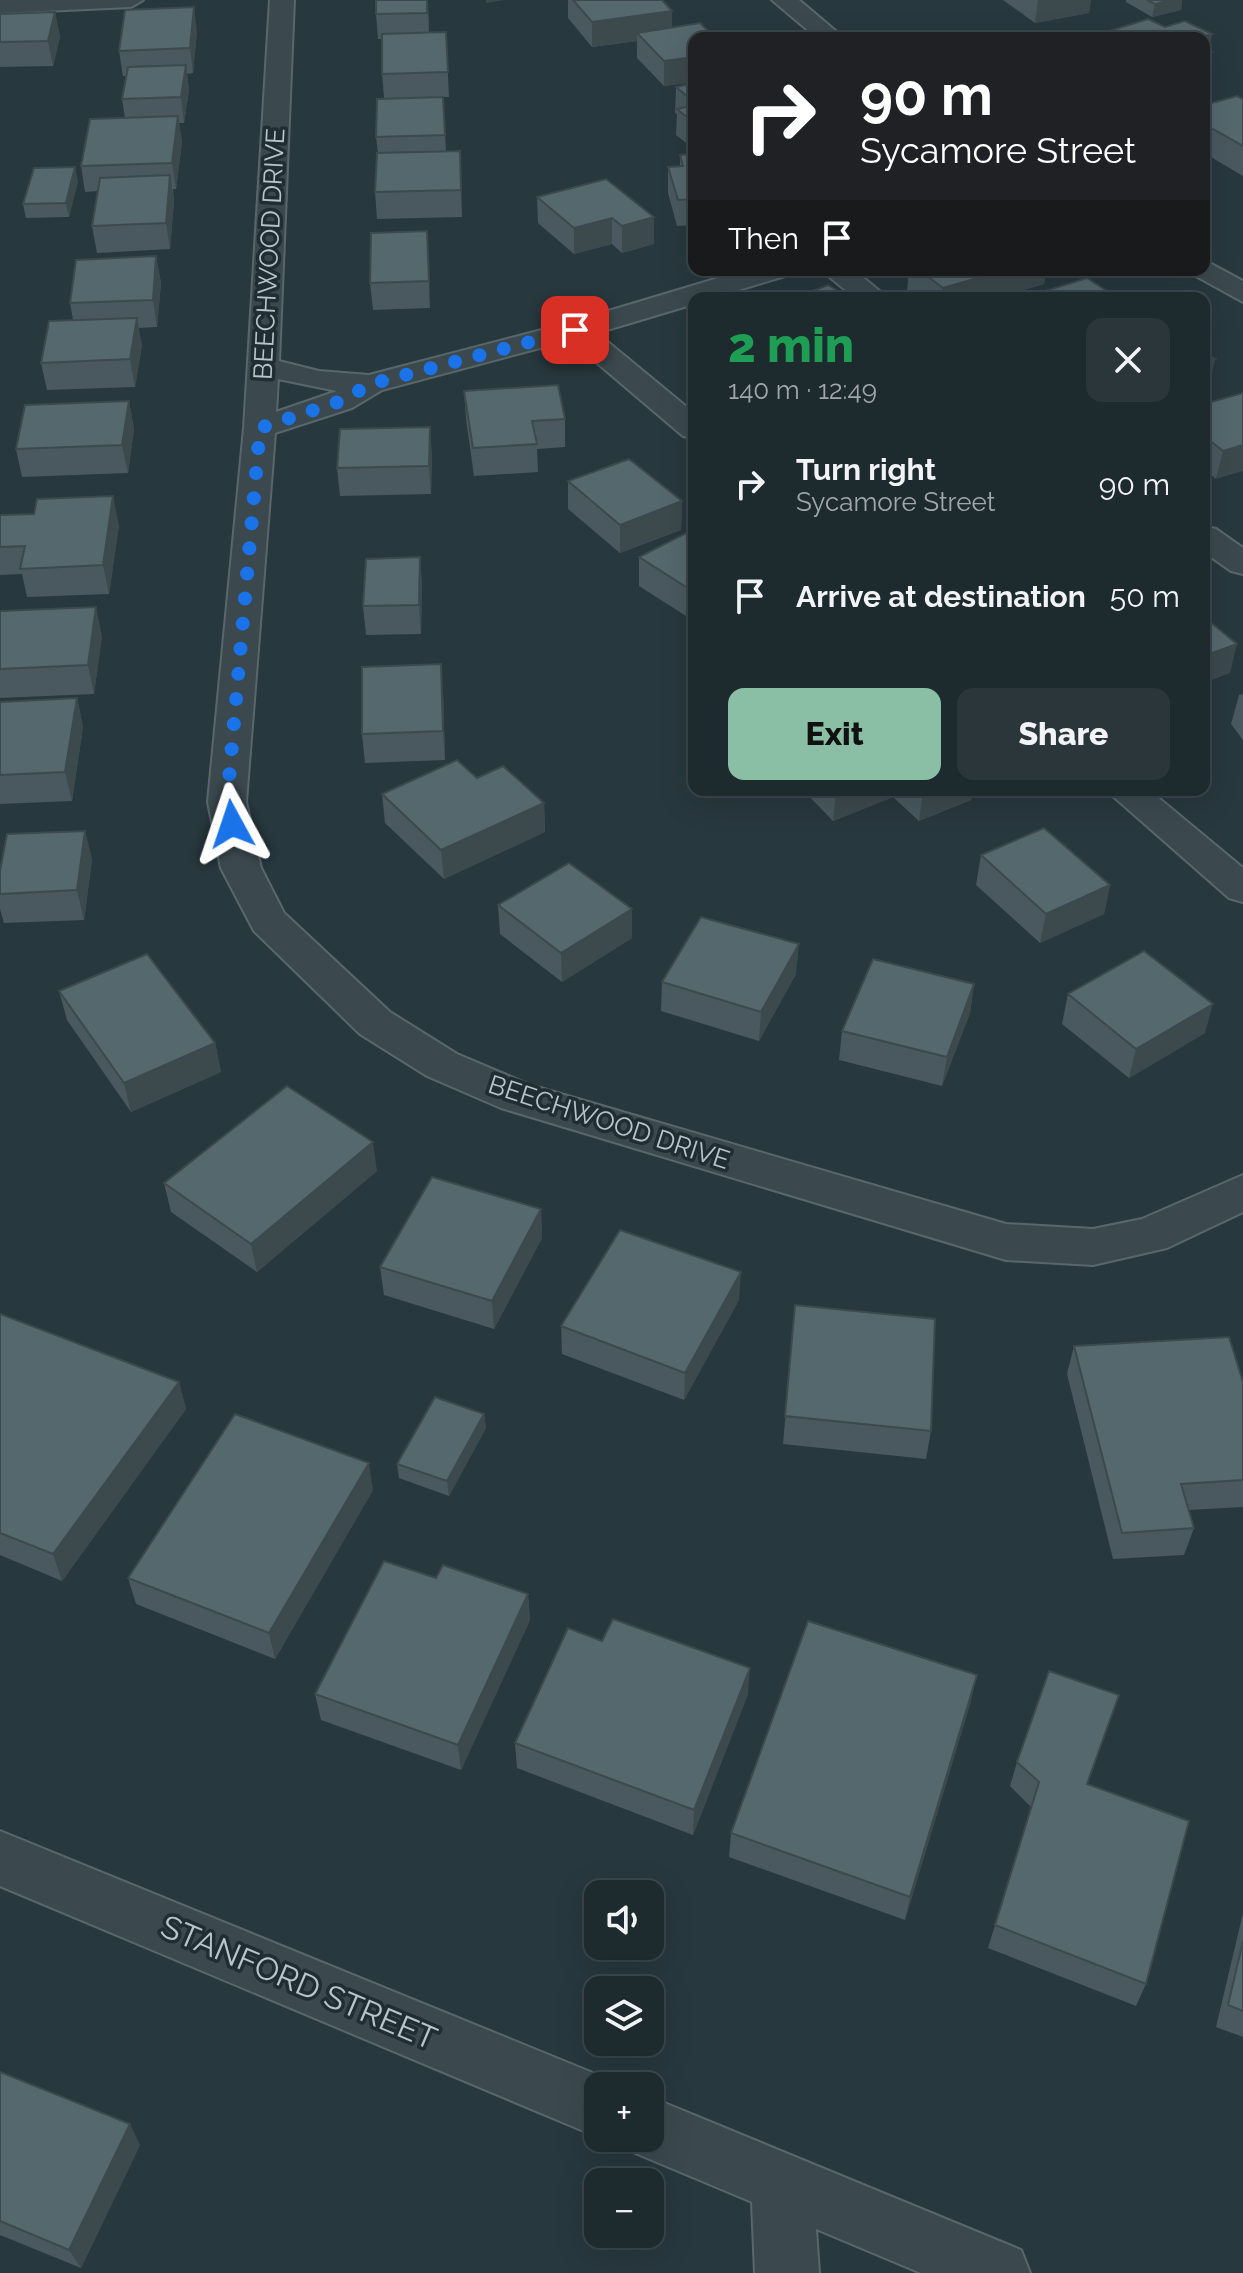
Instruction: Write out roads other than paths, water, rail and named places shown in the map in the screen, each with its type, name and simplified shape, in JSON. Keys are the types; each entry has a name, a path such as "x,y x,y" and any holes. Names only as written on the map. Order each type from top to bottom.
{"street":[{"path":"0,6 131,0"},
{"name":"BEECHWOOD DRIVE","path":"282,0 260,428 227,802 241,868 268,921 375,1023 442,1065 516,1097 1006,1242 1093,1247 1151,1235 1243,1192"},
{"path":"784,0 824,32"},
{"path":"1210,273 1243,293"},
{"path":"702,292 755,276"},
{"path":"843,276 866,292"},
{"path":"260,428 341,401 371,384 575,330 688,296"},
{"path":"575,330 688,424"},
{"path":"264,366 318,380 371,384"},
{"path":"1210,540 1243,564"},
{"path":"1132,796 1243,889"},
{"name":"STANFORD STREET","path":"0,1858 584,2100"},
{"path":"664,2134 998,2273"},
{"path":"782,2183 787,2273"}]}
